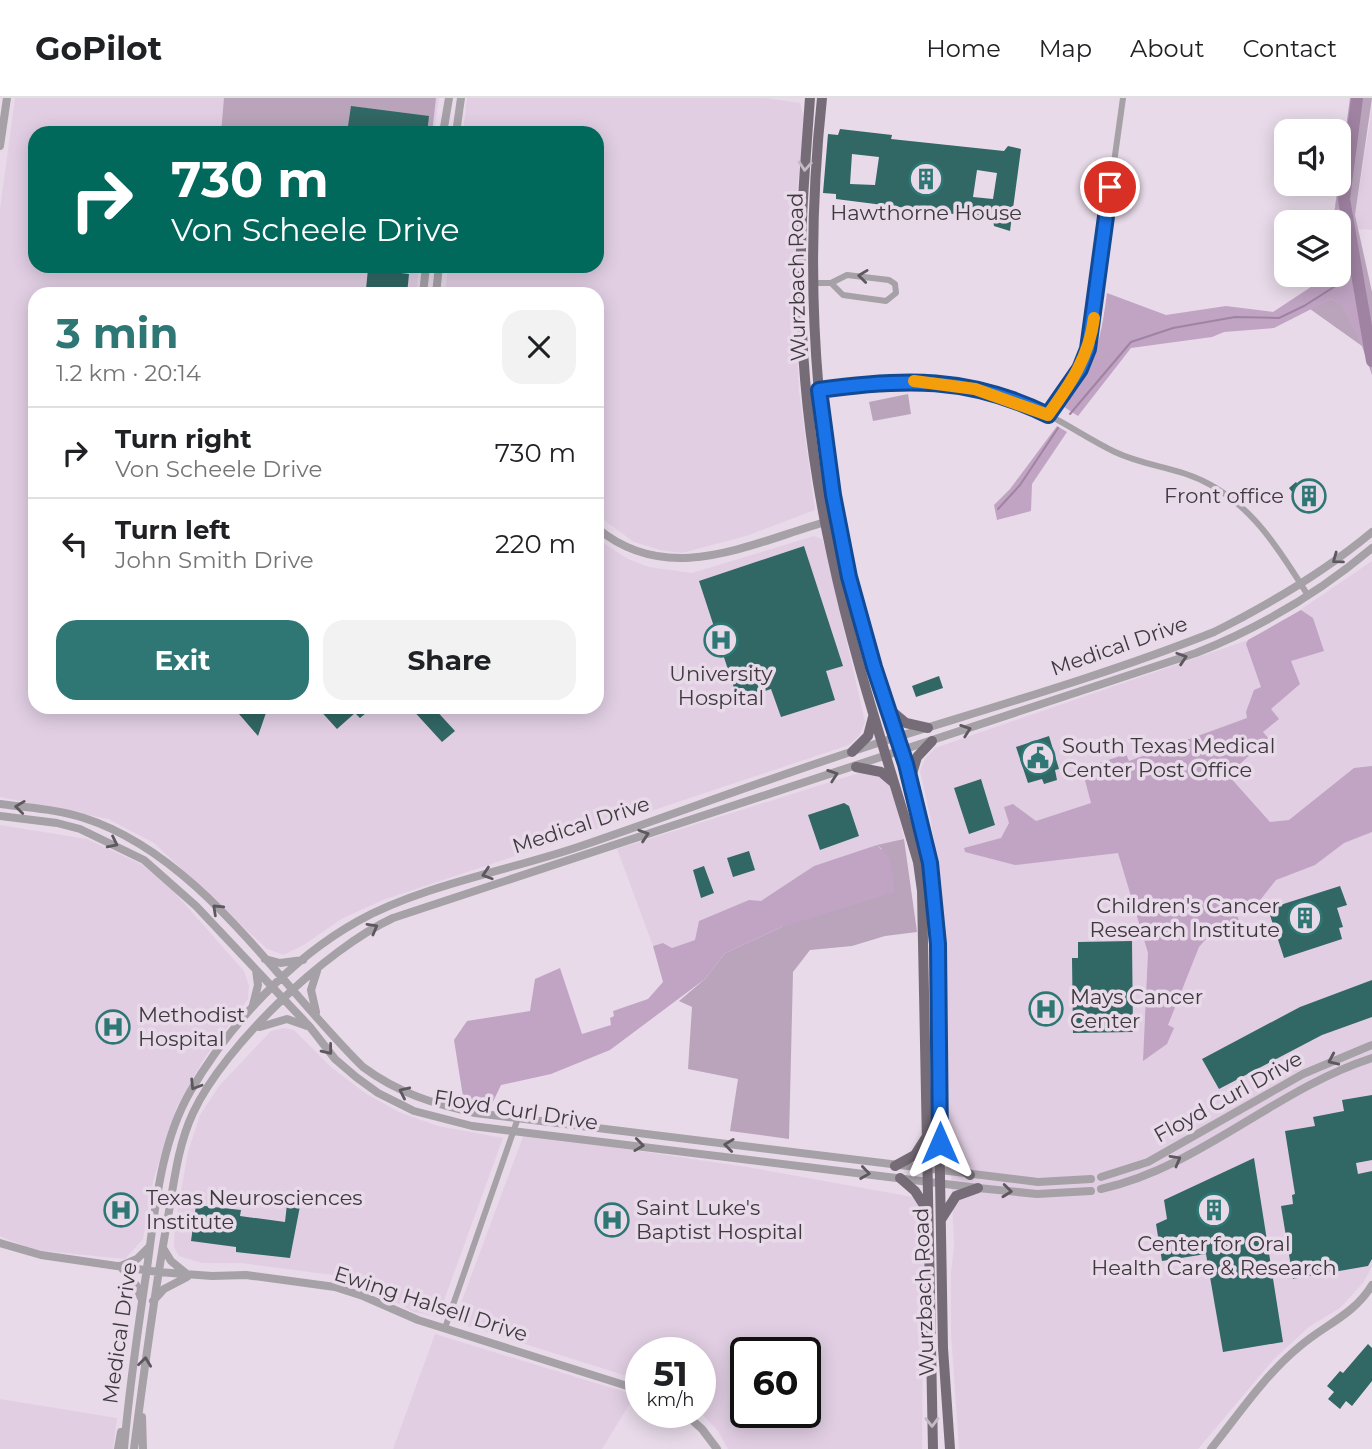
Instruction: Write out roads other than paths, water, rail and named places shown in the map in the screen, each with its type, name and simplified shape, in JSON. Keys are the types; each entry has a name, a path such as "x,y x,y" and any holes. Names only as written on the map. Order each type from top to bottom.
{"main road":[{"name":"Wurzbach Road","path":"810,98 801,254 801,306 813,391 826,522 837,577 873,717 918,862 922,891 928,1134 934,1170 950,1449"},
{"name":"Wurzbach Road","path":"822,98 814,198 813,391 856,604 910,780 926,842 935,893 940,1143 934,1170"},
{"path":"886,706 905,723 928,728"},
{"path":"852,752 868,736 873,717"},
{"path":"910,780 916,758 932,741"},
{"path":"856,767 881,772 895,784"},
{"path":"895,1166 915,1155 928,1134"},
{"path":"940,1143 948,1159 970,1174"},
{"path":"900,1178 922,1199 935,1218 956,1196 978,1188"},
{"name":"Wurzbach Road","path":"933,1449 935,1218"}],"street":[{"path":"0,146 7,98"},
{"path":"444,126 449,98"},
{"path":"457,126 461,98"},
{"path":"1048,415 1080,369 1088,349 1123,98"},
{"path":"813,283 831,283 847,275 889,279 895,284 896,293 886,301 843,295 831,283"},
{"path":"813,391 878,382 936,382 1008,398 1048,415 1114,452 1188,474 1223,492 1269,535 1307,594"},
{"path":"604,534 615,543 635,552 659,558 685,560 710,556 837,518"},
{"name":"Medical Drive","path":"124,1449 127,1405 150,1246 163,1168 180,1111 225,1038 273,987 303,960 357,921 388,907 576,848 852,752 1214,632 1301,584 1372,532"},
{"name":"Medical Drive","path":"134,1449 153,1301 175,1171 192,1115 215,1076 292,990 376,926 1208,648 1256,625 1307,594 1372,548"},
{"name":"Floyd Curl Drive","path":"0,804 83,818 151,850 235,926 356,1060 384,1082 431,1103 475,1113 895,1166 1038,1182 1091,1179"},
{"name":"Floyd Curl Drive","path":"0,816 57,823 80,829 144,860 197,906 310,1027 335,1059 378,1093 426,1115 472,1126 934,1183 1037,1194 1091,1191"},
{"path":"466,881 469,893"},
{"path":"264,958 280,963 303,960"},
{"path":"250,1011 258,987 255,967"},
{"path":"318,969 311,996 318,1019"},
{"path":"254,1030 287,1019 310,1027"},
{"name":"Floyd Curl Drive","path":"1101,1177 1148,1162 1303,1074 1372,1045"},
{"name":"Floyd Curl Drive","path":"1101,1189 1131,1182 1154,1172 1308,1084 1372,1058"},
{"path":"1254,1101 1260,1112"},
{"path":"426,1115 431,1103"},
{"path":"445,1328 518,1118"},
{"path":"1129,1170 1131,1182"},
{"name":"Ewing Halsell Drive","path":"0,1243 41,1255 146,1271 190,1275 246,1275 335,1287 363,1296 404,1315 625,1385"},
{"path":"142,1299 136,1284 120,1266 138,1259 150,1246"},
{"path":"153,1301 164,1289 190,1275 171,1261 163,1247"},
{"path":"1211,1449 1293,1352 1354,1308 1372,1285"},
{"path":"141,1400 143,1449"},
{"path":"118,1449 127,1405"},
{"path":"701,1428 717,1449"}],"waterway":[{"path":"1357,98 1344,199 1372,361"},
{"path":"1070,414 1131,342 1173,328 1235,317 1279,318 1304,306 1356,273"},
{"path":"998,509 1020,485 1058,428"}],"place":[{"name":"Hawthorne House","path":"926,179"},
{"name":"Front office","path":"1309,496"},
{"name":"University Hospital","path":"721,640"},
{"name":"South Texas Medical Center Post Office","path":"1038,758"},
{"name":"Children's Cancer Research Institute","path":"1305,918"},
{"name":"Mays Cancer Center","path":"1046,1009"},
{"name":"Methodist Hospital","path":"113,1027"},
{"name":"Texas Neurosciences Institute","path":"121,1210"},
{"name":"Center for Oral Health Care & Research","path":"1214,1210"},
{"name":"Saint Luke's Baptist Hospital","path":"612,1220"}]}
